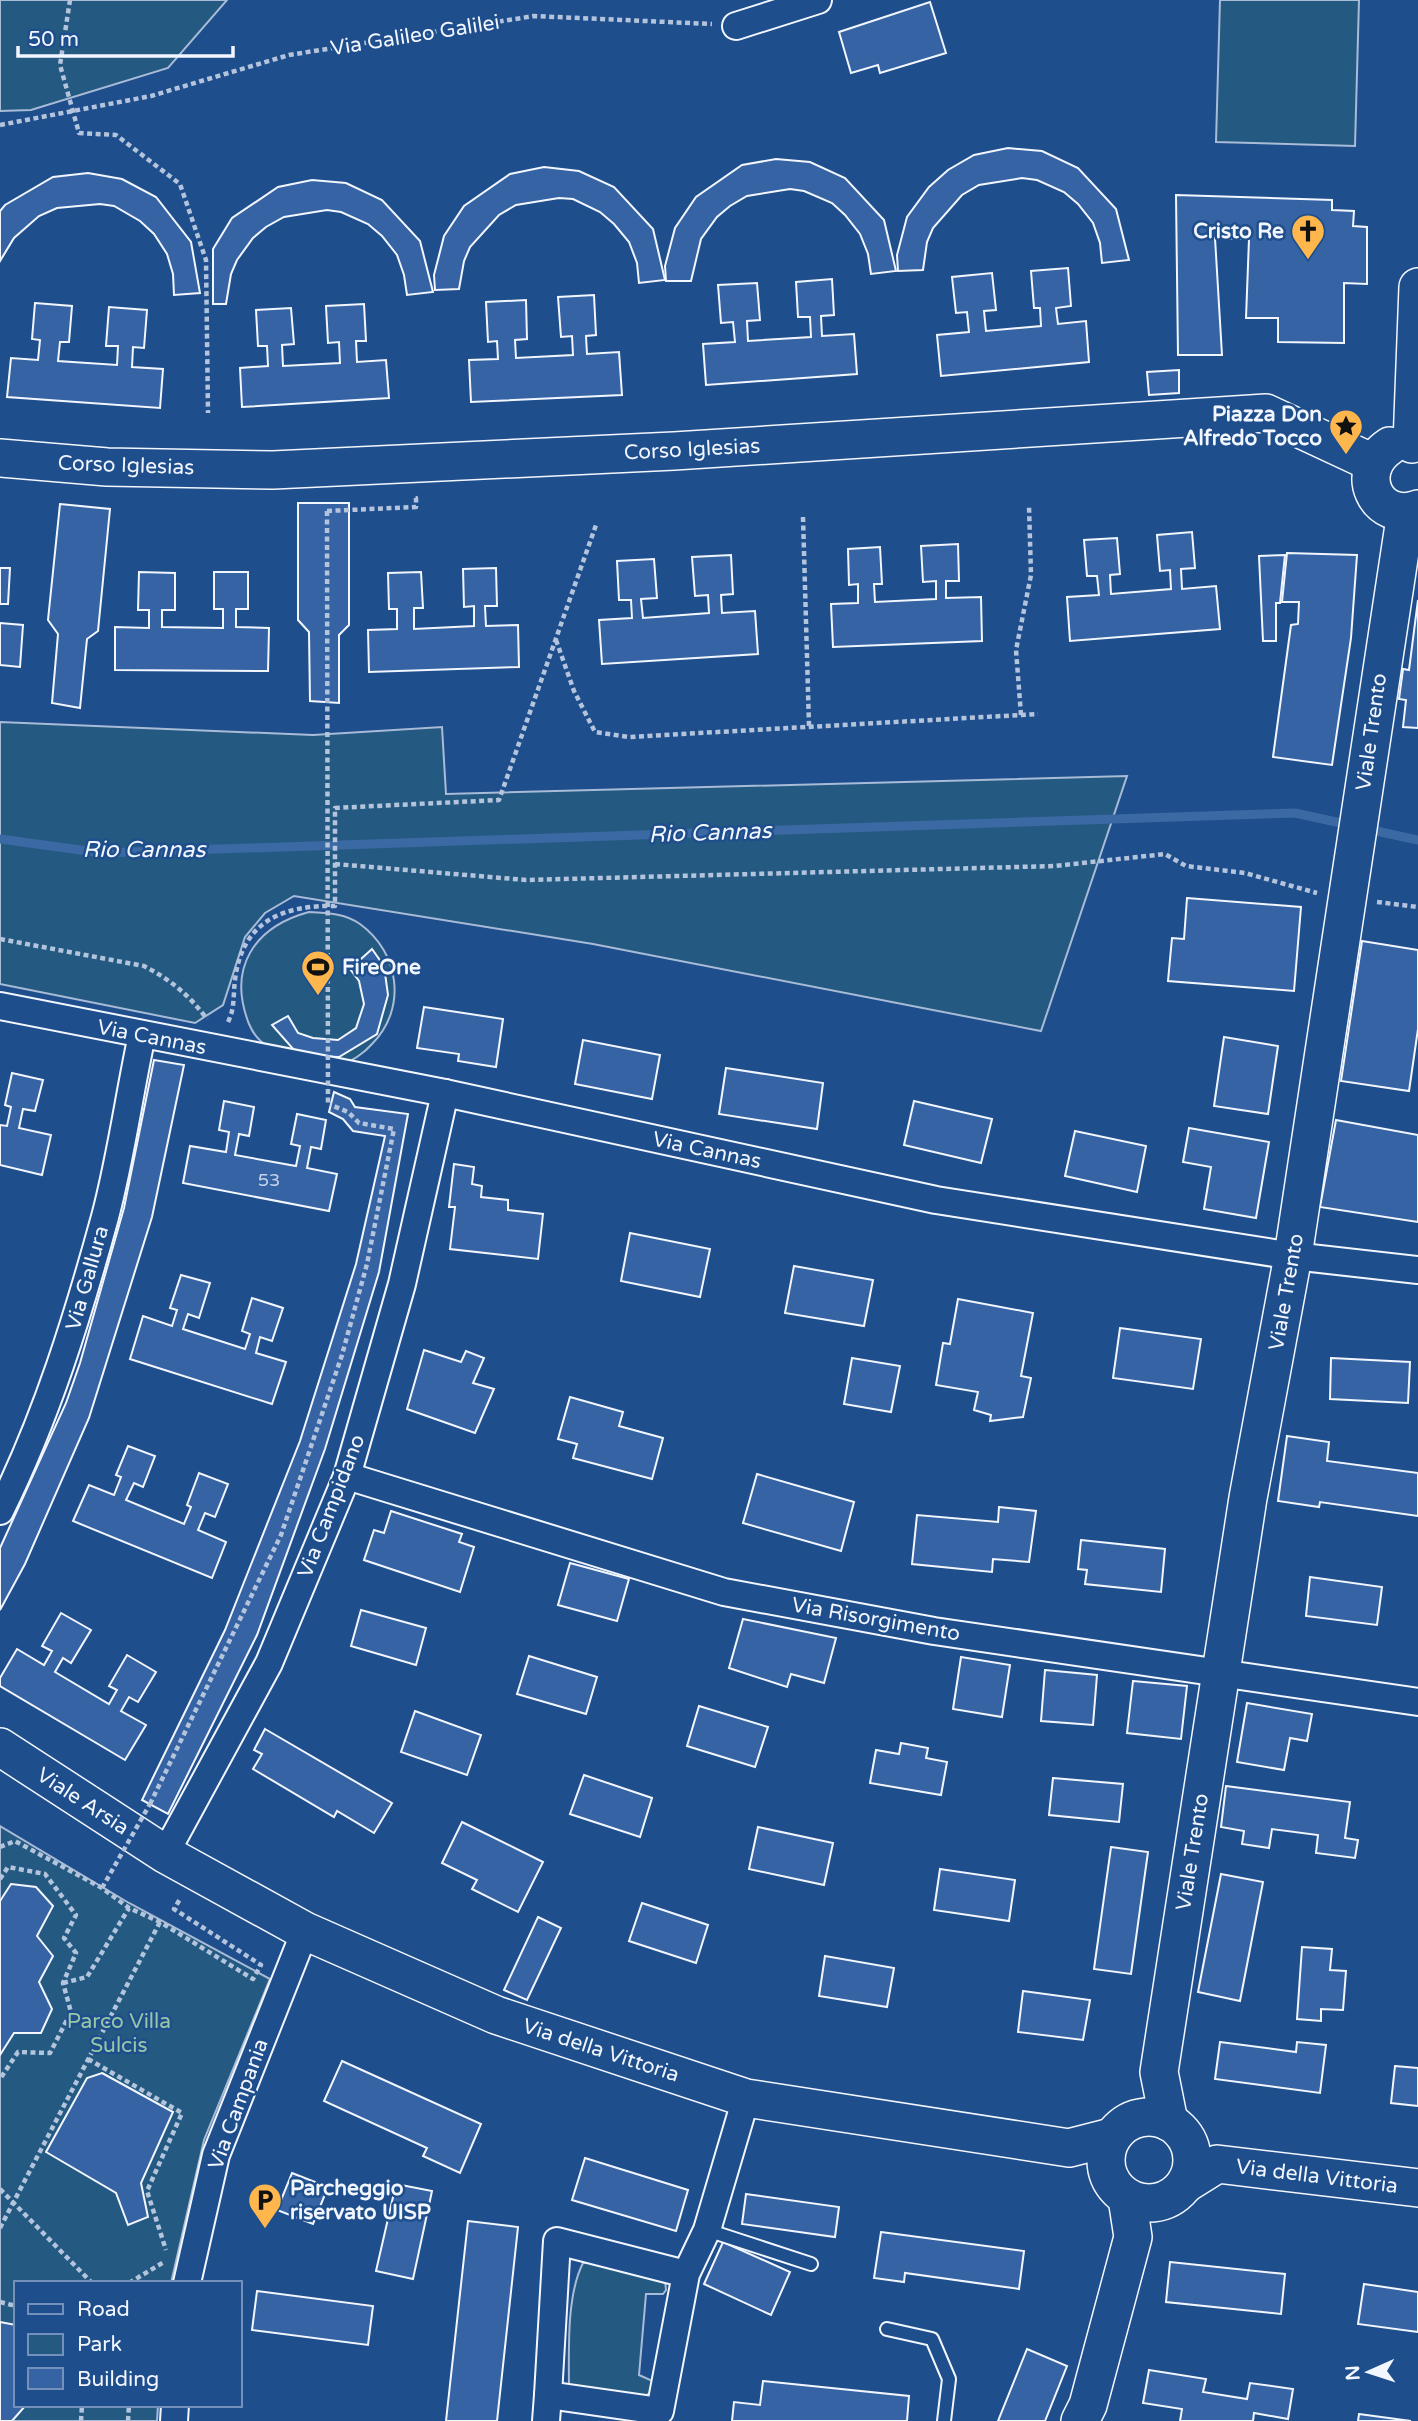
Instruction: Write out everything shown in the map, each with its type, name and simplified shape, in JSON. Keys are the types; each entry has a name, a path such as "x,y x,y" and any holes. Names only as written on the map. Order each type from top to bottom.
{"street":[{"path":"736,26 818,0"},
{"path":"1412,510 1384,505 1371,486 1373,463 1389,447 1415,445 1418,287"},
{"name":"Corso Iglesias","path":"0,458 107,467 273,470 674,451 1266,413 1373,463"},
{"name":"Viale Trento","path":"1138,2178 1192,2158 1166,2126 1159,2072 1248,1498 1293,1256 1364,780 1412,510"},
{"name":"Via Cannas","path":"0,1006 445,1093 936,1200 1293,1256 1418,1270"},
{"name":"Via Gallura","path":"0,1511 24,1463 58,1379 106,1215 142,1035"},
{"name":"Via Campidano","path":"165,1854 269,1663 347,1476 402,1284 445,1093"},
{"name":"Via Risorgimento","path":"347,1476 723,1592 933,1630 1418,1702"},
{"name":"Viale Arsia","path":"0,1747 165,1854"},
{"name":"Via della Vittoria","path":"165,1854 305,1931 496,2015 746,2098 1069,2148 1087,2166 1138,2178 1217,2164 1418,2188"},
{"name":"Via Campania","path":"187,2281 216,2155 305,1931"},
{"path":"686,2274 557,2241 547,2408 660,2412 686,2274 707,2230 746,2098"},
{"path":"1080,2421 1088,2405 1133,2237 1138,2178 1130,2121 1166,2126"},
{"name":"Via della Vittoria","path":"1166,2126 1217,2164"}],"lane":[{"path":"707,2230 811,2264"},
{"path":"887,2329 932,2339 949,2379 944,2421"}],"path":[{"path":"71,0 60,65 79,133 116,135 180,184 206,260 208,413"},
{"name":"Via Galileo Galilei","path":"0,125 151,96 289,55 534,16 736,26"},
{"path":"102,1888 150,1804 281,1535 342,1354 367,1264 394,1129 359,1123 348,1112 328,1104 327,511 416,507 416,498 404,498"},
{"path":"1021,715 1016,650 1031,575 1029,506"},
{"path":"803,517 809,726"},
{"path":"225,1029 234,1011 235,978 247,942 274,914 304,905 335,906 335,808 499,800 596,525"},
{"path":"555,639 574,691 595,732 629,737 1038,714"},
{"path":"335,864 526,880 1055,866 1165,855 1186,866 1245,873 1318,893"},
{"path":"1371,901 1418,907"},
{"path":"0,939 144,967 188,994 212,1027"},
{"path":"0,1847 15,1841 102,1888 129,1908 160,1923 253,1979 261,1965 174,1909 197,1871"},
{"path":"0,1879 8,1867 45,1874 76,1915 64,1938 76,1953 63,1983 71,2012 50,2053 18,2052 0,2080"},
{"path":"63,1983 87,1977 129,1908"},
{"path":"0,2228 160,1923"},
{"path":"88,2059 182,2113 147,2191 169,2259 132,2281"},
{"path":"0,2189 13,2199 90,2281"}],"green space":[{"path":"0,0 227,0 168,68 31,110 0,111"},
{"path":"1220,0 1359,0 1355,146 1216,142"},
{"path":"0,722 313,735 442,727 446,794 1127,776 1041,1031 593,944 294,896 265,913 245,937 223,1005 195,1023 0,984"},
{"name":"FireOne","path":"309,912 329,913 354,920 373,936 391,965 394,998 391,1015 372,1044 350,1061 341,1064 283,1052 263,1043 253,1032 243,1004 241,985 244,968 260,939 273,928"},
{"name":"Parco Villa Sulcis","path":"0,1826 129,1903 270,1979 204,2140 171,2281 14,2281 14,2407 158,2407 157,2421 0,2421"},
{"path":"600,2261 665,2280 666,2290 663,2294 646,2294 639,2375 655,2382 654,2390 638,2401 569,2391 570,2325 574,2292 583,2263"}],"building":[{"path":"930,2 946,53 880,73 878,65 851,73 839,32"},
{"path":"1008,148 1042,151 1078,168 1116,209 1129,260 1102,263 1100,243 1093,223 1078,204 1064,192 1037,180 1022,178 979,185 962,195 933,228 927,242 923,270 898,271 897,255 907,217 929,187 948,170 974,155"},
{"path":"776,159 810,162 845,178 884,220 896,271 871,274 868,254 860,234 845,215 832,203 804,191 790,189 747,196 730,206 717,217 701,239 691,281 666,281 665,266 675,228 696,197 742,165"},
{"path":"544,167 579,171 614,187 653,229 665,280 639,283 637,263 629,242 614,224 600,212 573,199 559,198 516,205 499,215 470,247 464,261 459,289 435,290 434,275 444,236 464,206 510,174"},
{"path":"88,173 122,179 156,197 191,242 200,293 174,295 173,274 167,254 154,234 140,221 114,206 100,204 57,208 39,216 14,238 0,261 0,211 5,205 53,177"},
{"path":"312,180 346,183 382,200 420,241 433,292 407,295 397,255 382,236 368,224 341,212 327,210 284,217 266,227 253,238 237,260 231,274 226,304 213,304 213,249 232,218 278,187"},
{"name":"Cristo Re","path":"1176,195 1332,200 1332,210 1354,211 1353,226 1367,227 1367,284 1344,283 1344,343 1278,342 1278,318 1246,318 1249,239 1215,238 1222,355 1178,355"},
{"path":"1068,268 1071,306 1056,308 1058,324 1086,321 1089,362 941,376 937,335 969,332 967,312 956,313 952,277 992,273 996,310 984,311 986,331 1041,326 1040,308 1034,308 1031,271"},
{"path":"832,279 834,315 821,316 822,336 854,334 857,374 706,385 703,344 735,342 733,322 721,323 718,285 757,283 760,320 747,321 748,341 811,337 810,317 798,317 796,282"},
{"path":"594,295 596,335 586,336 587,354 619,352 622,395 471,402 469,360 498,359 497,341 488,342 486,302 526,300 527,339 515,340 516,358 573,355 572,336 561,337 558,297"},
{"path":"35,303 72,306 69,342 60,342 58,361 117,365 118,346 106,346 109,307 147,310 144,348 133,347 132,367 163,369 160,408 7,397 11,358 38,360 40,340 32,339"},
{"path":"364,304 366,341 356,341 357,362 386,360 389,398 242,407 240,368 268,366 267,346 258,346 256,310 291,308 294,344 282,345 283,366 340,363 339,342 328,343 326,306"},
{"path":"1179,370 1179,393 1149,395 1147,372"},
{"path":"298,503 349,503 349,625 339,635 339,703 310,701 309,632 298,620"},
{"path":"60,504 110,509 98,631 87,639 80,708 52,703 58,634 48,620"},
{"path":"1192,532 1195,568 1181,569 1182,589 1216,586 1220,629 1070,641 1067,597 1099,595 1097,576 1087,576 1084,540 1117,538 1120,574 1110,575 1111,594 1171,589 1170,570 1160,571 1157,535"},
{"path":"958,544 959,581 946,581 946,598 981,597 982,641 833,647 831,604 858,603 858,584 849,585 848,549 880,547 882,584 874,584 875,602 936,599 936,581 923,582 921,546"},
{"path":"1287,553 1357,555 1351,638 1332,765 1273,757 1291,625 1298,624 1299,602 1282,602"},
{"path":"731,555 733,594 721,595 722,613 755,611 758,654 602,664 599,620 632,618 631,600 619,600 617,561 654,559 657,598 641,599 643,618 709,613 708,595 695,596 692,557"},
{"path":"1285,555 1280,603 1276,603 1276,641 1263,641 1259,556"},
{"path":"0,568 10,568 8,604 0,604"},
{"path":"496,568 497,606 485,606 486,626 518,625 519,667 369,672 368,630 397,629 397,609 389,609 388,573 421,572 423,608 414,608 414,629 474,626 474,606 464,607 463,569"},
{"path":"139,572 175,573 175,610 162,610 162,627 223,628 223,609 214,609 214,572 248,572 248,609 236,609 236,627 269,628 268,671 115,670 115,627 149,628 149,610 138,610"},
{"path":"1418,600 1418,728 1403,727 1406,700 1399,699 1403,669 1409,670"},
{"path":"0,623 23,625 20,667 0,665"},
{"path":"1187,898 1301,907 1294,991 1168,981 1172,938 1184,939"},
{"path":"1362,941 1418,950 1418,1029 1409,1091 1341,1081"},
{"path":"372,949 384,966 388,995 377,1034 339,1057 309,1056 294,1050 272,1025 288,1016 298,1033 313,1038 338,1040 356,1028 364,1004 359,981 350,969"},
{"path":"424,1007 503,1019 496,1067 458,1061 459,1054 417,1048"},
{"path":"1224,1037 1278,1046 1268,1114 1214,1106"},
{"path":"583,1040 660,1055 652,1099 575,1084"},
{"path":"154,1060 184,1065 152,1217 89,1418 25,1564 0,1610 0,1548 66,1403 80,1363 124,1208"},
{"path":"726,1068 823,1083 817,1129 719,1114"},
{"path":"12,1073 43,1080 35,1111 23,1109 19,1128 51,1135 42,1175 0,1165 0,1125 7,1126 11,1107 5,1105"},
{"path":"334,1092 350,1099 355,1107 408,1114 379,1272 325,1449 257,1635 168,1814 142,1800 225,1630 300,1441 356,1264 385,1136 353,1131 343,1119 329,1112"},
{"path":"224,1101 254,1107 249,1136 239,1134 235,1155 296,1166 300,1146 291,1144 297,1114 326,1120 321,1149 311,1147 307,1168 337,1174 329,1211 183,1183 190,1146 226,1152 229,1132 219,1130"},
{"path":"914,1101 992,1119 981,1163 904,1145"},
{"path":"1336,1120 1418,1135 1418,1222 1320,1207"},
{"path":"1189,1128 1269,1142 1256,1218 1204,1209 1211,1167 1183,1162"},
{"path":"1075,1131 1146,1146 1137,1192 1065,1176"},
{"path":"454,1164 474,1167 472,1184 482,1186 481,1197 508,1200 508,1210 543,1214 538,1259 450,1249 455,1207 449,1207"},
{"path":"630,1233 710,1249 700,1297 621,1281"},
{"path":"794,1266 873,1280 864,1326 785,1313"},
{"path":"181,1275 210,1283 199,1318 188,1314 183,1329 245,1349 250,1334 242,1331 252,1298 283,1308 272,1341 260,1337 256,1353 286,1362 272,1404 130,1359 143,1316 172,1326 177,1310 170,1308"},
{"path":"958,1299 1033,1313 1021,1376 1031,1378 1023,1417 990,1421 991,1415 974,1410 978,1392 936,1385 943,1343 950,1344"},
{"path":"1120,1328 1201,1339 1193,1389 1113,1378"},
{"path":"424,1350 461,1362 466,1351 484,1358 473,1383 494,1389 475,1433 407,1409"},
{"path":"852,1358 900,1366 891,1412 844,1404"},
{"path":"1331,1358 1410,1362 1408,1403 1330,1399"},
{"path":"570,1397 623,1412 619,1426 663,1438 652,1479 573,1458 577,1444 558,1439"},
{"path":"1287,1436 1329,1442 1327,1461 1418,1473 1418,1516 1320,1502 1319,1507 1278,1501"},
{"path":"128,1446 155,1456 143,1487 134,1483 126,1500 184,1524 191,1507 187,1505 199,1473 228,1484 215,1517 205,1513 198,1530 226,1542 212,1578 73,1521 89,1485 114,1495 121,1477 116,1475"},
{"path":"757,1474 854,1502 841,1551 743,1523"},
{"path":"999,1507 1036,1511 1029,1562 993,1559 992,1572 912,1564 917,1515 998,1522"},
{"path":"391,1511 462,1534 459,1542 474,1547 460,1592 364,1560 374,1530 384,1533"},
{"path":"1081,1540 1165,1549 1161,1592 1085,1584 1087,1570 1078,1569"},
{"path":"570,1563 629,1579 617,1621 558,1605"},
{"path":"1310,1577 1382,1587 1377,1625 1306,1616"},
{"path":"361,1610 426,1628 416,1665 351,1646"},
{"path":"61,1613 91,1630 71,1663 63,1658 55,1672 109,1704 117,1690 109,1686 127,1655 156,1672 138,1702 129,1697 121,1711 146,1725 125,1760 0,1686 0,1678 17,1649 44,1665 52,1651 42,1646"},
{"path":"743,1619 836,1638 824,1683 791,1674 787,1687 729,1668"},
{"path":"529,1656 597,1677 586,1714 517,1694"},
{"path":"961,1657 1010,1665 1002,1717 953,1709"},
{"path":"1045,1670 1097,1675 1093,1725 1041,1721"},
{"path":"1133,1681 1187,1686 1181,1739 1127,1733"},
{"path":"1247,1703 1312,1714 1307,1741 1290,1738 1284,1770 1237,1762"},
{"path":"699,1706 768,1727 755,1767 687,1746"},
{"path":"415,1711 481,1735 467,1775 401,1752"},
{"path":"265,1729 392,1803 374,1833 337,1811 334,1817 253,1769 262,1754 254,1750"},
{"path":"901,1743 928,1748 926,1758 947,1762 941,1795 870,1783 876,1750 899,1754"},
{"path":"584,1775 652,1798 640,1837 570,1814"},
{"path":"1053,1778 1123,1784 1119,1822 1049,1815"},
{"path":"1226,1786 1350,1802 1345,1838 1358,1840 1355,1858 1316,1853 1318,1835 1272,1829 1269,1848 1242,1844 1244,1831 1221,1827"},
{"path":"462,1822 543,1862 518,1912 472,1889 477,1880 442,1863"},
{"path":"758,1827 833,1843 824,1885 749,1869"},
{"path":"1111,1847 1148,1852 1131,1974 1094,1969"},
{"path":"940,1869 1015,1880 1009,1921 934,1910"},
{"path":"1221,1874 1263,1882 1240,2001 1198,1992"},
{"path":"11,1884 36,1887 53,1906 37,1936 53,1956 39,1982 52,2009 41,2033 14,2033 0,2055 0,1901"},
{"path":"642,1903 708,1925 696,1963 629,1941"},
{"path":"538,1917 561,1928 527,2000 504,1990"},
{"path":"1302,1947 1332,1949 1330,1970 1346,1971 1343,2010 1321,2009 1321,2021 1297,2019"},
{"path":"825,1956 894,1968 887,2007 819,1996"},
{"path":"1023,1991 1090,2000 1083,2040 1018,2032"},
{"path":"1220,2042 1296,2052 1297,2042 1326,2045 1320,2093 1215,2079"},
{"path":"342,2061 481,2124 460,2173 423,2156 427,2148 324,2101"},
{"path":"1395,2066 1418,2068 1418,2106 1391,2103"},
{"path":"102,2073 173,2112 141,2183 148,2217 128,2225 116,2193 46,2152 87,2078"},
{"path":"585,2158 688,2190 676,2231 572,2200"},
{"path":"292,2173 328,2187 313,2224 277,2210"},
{"path":"396,2184 432,2191 413,2279 376,2271"},
{"path":"746,2194 839,2207 835,2237 742,2224"},
{"path":"468,2221 518,2227 497,2421 446,2421"},
{"path":"881,2232 1024,2251 1019,2289 905,2273 904,2282 874,2278"},
{"path":"723,2242 790,2272 771,2315 704,2284"},
{"path":"1170,2262 1285,2274 1281,2314 1166,2302"},
{"path":"1364,2284 1418,2292 1418,2332 1358,2324"},
{"path":"257,2291 373,2306 368,2345 252,2330"},
{"path":"0,2322 14,2325 14,2407 24,2407 12,2421 0,2421"},
{"path":"1027,2349 1067,2366 1045,2421 998,2421"},
{"path":"1149,2370 1206,2379 1203,2392 1247,2399 1250,2383 1293,2389 1288,2419 1254,2413 1253,2421 1180,2421 1182,2409 1143,2403"},
{"path":"763,2381 909,2396 907,2421 732,2421 734,2402 760,2405"},
{"path":"1359,2414 1411,2421 1358,2421"}],"waterway":[{"name":"Rio Cannas","path":"0,839 102,853 1295,813 1350,825"},
{"name":"Rio Cannas","path":"1367,829 1418,840"}],"place":[{"name":"Cristo Re","path":"1308,261"},
{"name":"Piazza Don Alfredo Tocco","path":"1346,456"},
{"name":"FireOne","path":"318,997"},
{"name":"Parcheggio riservato UISP","path":"265,2230"}]}
